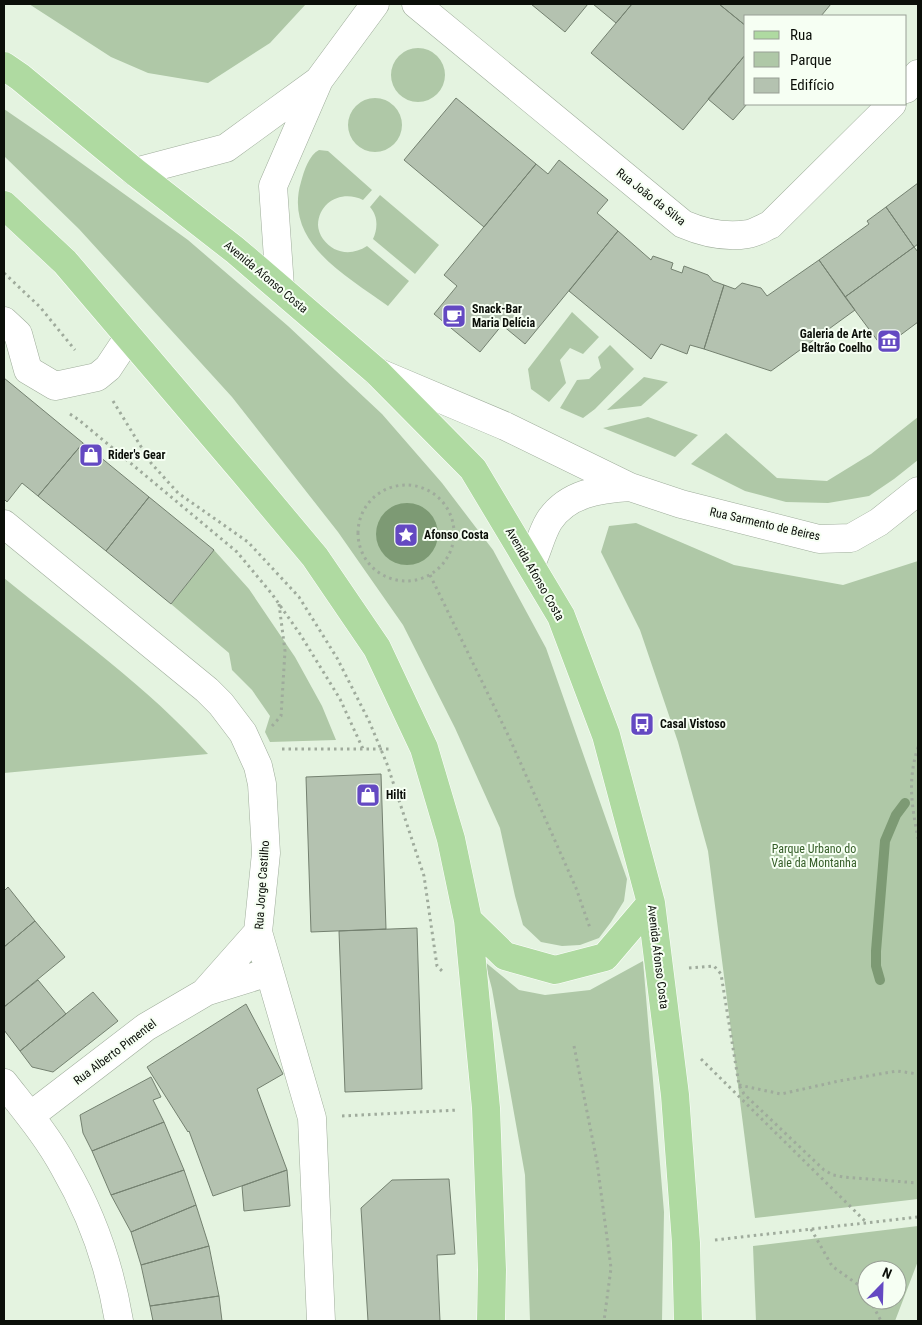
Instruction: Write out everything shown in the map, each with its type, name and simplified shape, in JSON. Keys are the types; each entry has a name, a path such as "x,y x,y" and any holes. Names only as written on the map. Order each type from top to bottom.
{"main road":[{"name":"Avenida Afonso Costa","path":"4,66 235,250 377,372 472,469 561,616 606,735 652,903 675,1095 686,1243 688,1321"},
{"path":"4,205 65,262 314,557 377,648 424,748 451,839 468,920 486,1108 492,1270 491,1321"},
{"path":"468,920 505,956 555,970 605,957 652,903"}],"street":[{"path":"280,287 273,186 319,80 374,4"},
{"name":"Rua João da Silva","path":"416,4 683,224 701,232 721,235 748,234 770,226 891,105"},
{"path":"907,89 918,74"},
{"path":"135,172 226,148 319,80"},
{"path":"4,321 18,334 28,370 56,386 97,377 108,368 128,338"},
{"name":"Rua Sarmento de Beires","path":"377,372 505,426 630,488 681,504 819,539 851,538 879,522 918,491"},
{"name":"Rua Sarmento de Beires","path":"531,564 550,519 568,502 586,493 607,489 630,488"},
{"name":"Rua Jorge Castilho","path":"4,524 207,690 233,718 251,749 258,766 262,784 266,853 258,932 312,1118 321,1321"},
{"name":"Rua Alberto Pimentel","path":"204,992 258,932"},
{"name":"Rua Alberto Pimentel","path":"30,1116 146,1027 204,992 270,972"},
{"path":"4,1083 30,1116 64,1166 83,1202 103,1255 119,1321"}],"path":[{"path":"64,411 78,420 237,552 278,602 300,634 340,699 363,749"},
{"path":"403,484 418,486 432,492 445,503 453,518 455,534 452,551 443,565 430,575 415,581 399,581 384,576 371,566 362,553 358,538 359,521 365,507 375,496 388,488 403,484"},
{"path":"430,575 509,737 576,888 592,933"},
{"path":"251,749 280,716 285,651 278,602"},
{"path":"918,747 912,766 912,802 918,839"},
{"path":"251,749 424,748"},
{"path":"574,1046 597,1162 611,1268 604,1321"},
{"path":"700,1059 866,1222"},
{"path":"739,1085 781,1094 897,1071 918,1074"},
{"path":"312,1118 486,1108"},
{"path":"686,1243 918,1217"},
{"path":"811,1229 832,1266 857,1284"}],"green space":[{"path":"29,4 306,4 270,43 208,83 148,73 111,57"},
{"path":"413,48 423,48 433,52 441,60 445,75 441,90 433,98 423,102 413,102 403,98 395,90 391,80 391,70 395,60 403,52"},
{"path":"370,98 380,98 390,102 398,110 402,125 398,140 390,148 380,152 370,152 360,148 352,140 348,130 348,120 352,110 360,102"},
{"path":"4,109 188,240 288,326 382,414 442,483 493,550 546,648 627,879 624,901 599,938 580,945 562,946 541,942 523,925 500,828 455,728 403,625 338,532 232,397 79,229 4,156"},
{"path":"319,150 328,151 372,190 363,200 348,196 340,197 327,204 319,217 318,228 320,234 332,248 344,252 355,251 367,246 409,281 388,306 355,283 322,256 310,240 301,223 298,204 301,182 310,159"},
{"path":"380,195 439,245 415,274 373,239 376,231 376,222 375,214 370,207"},
{"path":"572,312 599,337 583,354 570,348 560,360 566,383 549,402 531,389 528,369"},
{"path":"610,345 634,369 595,409 583,418 560,408 577,380 589,379 601,368 598,357"},
{"path":"644,377 668,382 641,406 607,410"},
{"path":"648,417 698,435 675,457 603,428"},
{"path":"918,417 918,460 869,496 828,503 786,502 745,491 691,464 726,433 777,478 827,481 871,454"},
{"name":"Parque Urbano do Vale da Montanha","path":"636,523 734,565 843,585 918,561 918,1199 755,1218 708,851 678,742 640,630 601,552 609,526"},
{"path":"214,550 249,589 295,657 322,706 336,740 270,742 265,732 270,716 252,690 232,670 229,653 171,604"},
{"path":"4,578 161,706 208,754 4,773"},
{"path":"643,961 664,1212 662,1321 530,1321 525,1175 492,989 485,962 519,990 545,995 590,990"},
{"path":"918,1226 918,1261 907,1290 907,1260 857,1260 857,1310 899,1310 895,1321 756,1321 753,1246"}],"shaded area":[{"path":"401,503 413,503 429,512 436,522 438,534 436,546 429,556 413,565 401,565 390,560 381,551 376,540 376,528 381,517 390,508"}],"building":[{"path":"531,4 588,4 565,32"},
{"path":"593,4 632,4 616,23"},
{"path":"632,4 719,4 744,24 744,56 683,130 591,53"},
{"path":"719,4 831,4 822,15 744,15 744,24"},
{"path":"744,56 744,105 746,105 733,120 708,99"},
{"path":"456,98 536,164 484,227 404,160"},
{"path":"559,160 608,200 597,213 618,231 525,344 502,325 480,352 434,314 457,286 444,275 536,164 548,174"},
{"path":"918,183 918,244 914,247 886,207"},
{"path":"886,207 914,247 845,297 819,260 869,224 867,221"},
{"path":"618,231 651,260 653,256 673,263 671,269 682,273 684,266 708,275 713,281 724,285 704,349 690,345 687,354 661,344 651,359 569,291"},
{"path":"914,247 918,252 918,322 883,348 845,297"},
{"path":"819,260 855,310 771,371 704,349 724,285 735,289 742,283 761,288 767,296"},
{"path":"4,378 83,443 38,496 22,483 7,502 4,499"},
{"path":"83,443 149,497 106,551 38,496"},
{"path":"149,497 214,550 171,604 106,551"},
{"path":"381,774 386,929 311,932 306,777"},
{"path":"8,887 35,921 4,947 4,891"},
{"path":"35,921 65,957 4,1007 4,947"},
{"path":"417,928 422,1089 345,1092 339,931"},
{"path":"38,980 66,1014 20,1051 4,1030 4,1007"},
{"path":"93,992 118,1021 53,1072 32,1067 20,1051"},
{"path":"246,1004 283,1074 257,1089 287,1170 213,1196 189,1131 147,1067"},
{"path":"151,1077 161,1097 153,1100 164,1122 92,1151 83,1133 80,1115"},
{"path":"164,1122 184,1170 111,1195 92,1151"},
{"path":"184,1170 196,1205 131,1232 111,1195"},
{"path":"287,1170 290,1206 244,1211 242,1186"},
{"path":"449,1179 455,1254 437,1255 440,1321 368,1321 361,1208 392,1180"},
{"path":"196,1205 209,1246 141,1265 131,1232"},
{"path":"209,1246 219,1296 150,1306 141,1265"},
{"path":"219,1296 222,1321 153,1321 150,1306"}],"waterway":[{"path":"880,980 876,966 876,951 885,841 896,815 905,803"}],"place":[{"name":"Snack-Bar Maria Delícia","path":"454,316"},
{"name":"Galeria de Arte Beltrão Coelho","path":"889,341"},
{"name":"Rider's Gear","path":"91,455"},
{"name":"Afonso Costa","path":"406,535"},
{"name":"Casal Vistoso","path":"642,724"},
{"name":"Hilti","path":"368,795"}]}
